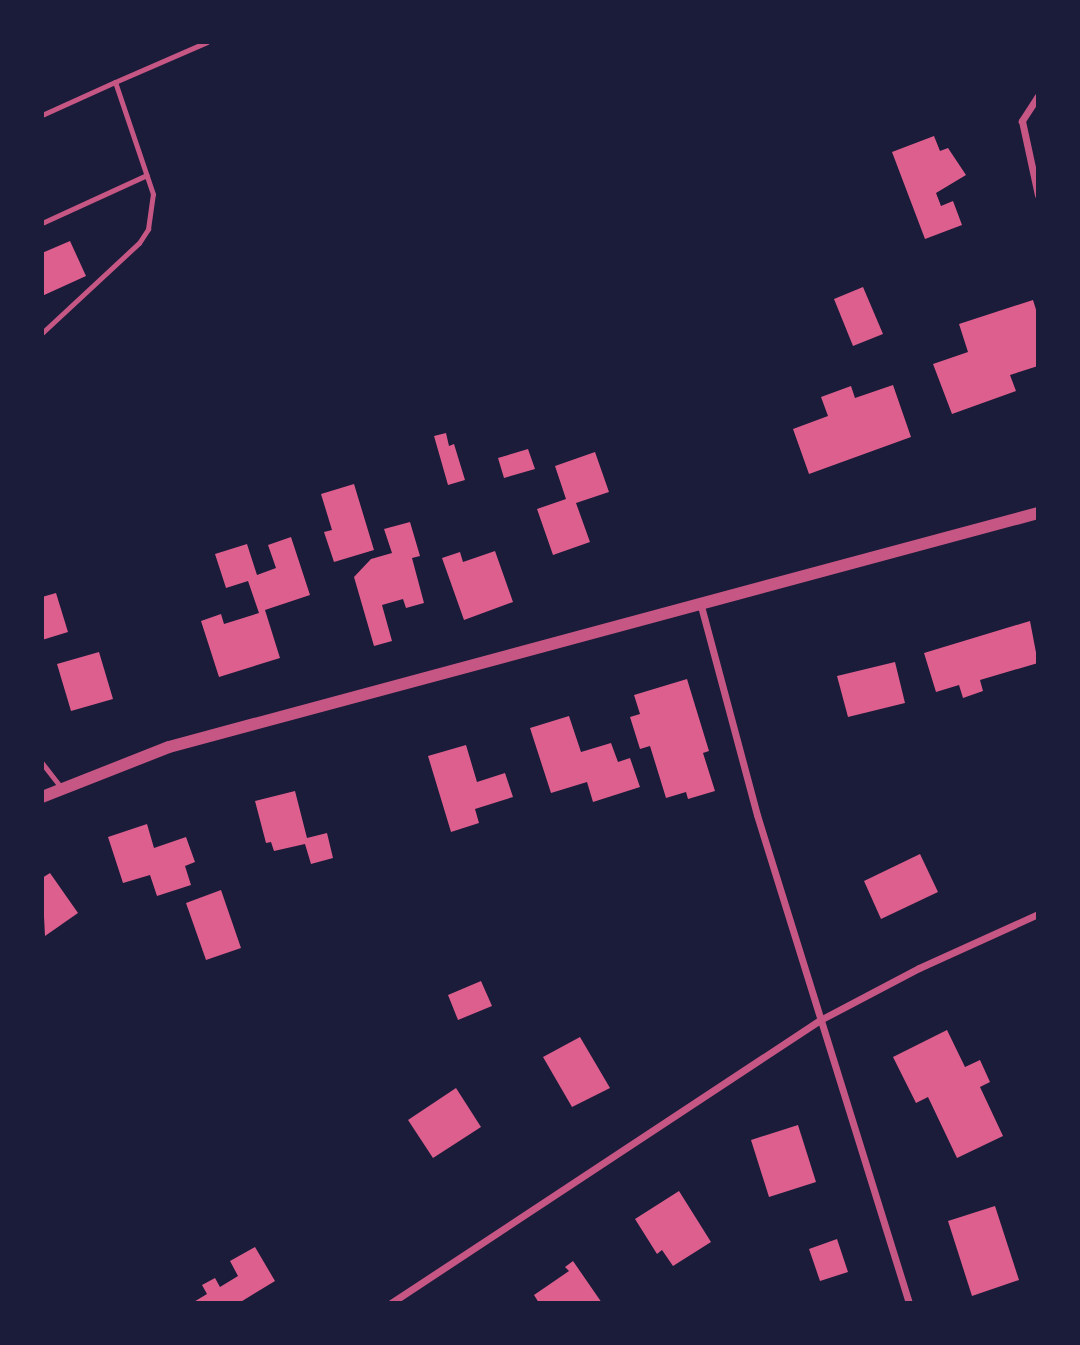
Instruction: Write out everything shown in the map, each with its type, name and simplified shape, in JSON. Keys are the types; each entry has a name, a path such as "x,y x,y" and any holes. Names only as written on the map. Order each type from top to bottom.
{"street":[{"path":"1038,96 1022,121 1038,195"},
{"path":"42,797 169,747 701,606 1038,513"},
{"path":"701,606 820,1020 909,1303"},
{"path":"391,1303 820,1020 919,968 1038,914"}],"lane":[{"path":"42,115 207,42"},
{"path":"42,333 143,236 153,194 115,82"},
{"path":"42,223 147,175"},
{"path":"42,763 61,788"}],"building":[{"path":"934,136 940,151 948,148 966,175 936,193 941,206 953,201 962,225 925,239 892,152"},
{"path":"70,241 86,276 42,296 42,253"},
{"path":"863,287 883,334 853,346 834,299"},
{"path":"1033,300 1038,316 1038,366 1010,375 1016,391 952,414 933,364 968,352 959,324"},
{"path":"893,385 911,437 809,474 793,429 828,416 821,397 851,386 855,398"},
{"path":"446,433 449,446 454,444 465,480 448,485 434,436"},
{"path":"528,449 535,469 504,478 498,458"},
{"path":"595,452 609,492 576,503 590,542 553,555 537,509 566,499 555,466"},
{"path":"354,484 374,550 334,562 324,532 332,530 321,494"},
{"path":"410,522 420,556 412,558 424,603 406,608 403,599 382,605 392,641 374,646 354,577 371,559 392,553 384,529"},
{"path":"291,537 310,595 265,610 280,658 219,677 201,621 221,614 224,624 259,613 248,581 226,588 215,554 247,544 257,575 276,568 268,545"},
{"path":"495,551 513,602 464,620 442,558 460,552 463,562"},
{"path":"56,593 68,632 42,640 42,597"},
{"path":"1030,621 1038,663 980,680 983,691 963,698 959,685 936,692 924,653"},
{"path":"99,652 113,699 71,711 57,664"},
{"path":"895,662 905,703 848,717 837,676"},
{"path":"687,679 709,751 703,753 715,791 688,799 686,792 666,798 650,746 640,749 630,717 640,714 634,695"},
{"path":"569,716 581,752 611,743 618,762 630,758 640,787 593,802 587,782 551,793 530,728"},
{"path":"466,745 477,782 505,773 513,797 475,809 479,823 451,832 428,756"},
{"path":"295,791 307,838 327,833 333,858 311,864 305,844 274,851 271,842 266,843 255,801"},
{"path":"147,824 154,848 186,837 195,862 185,866 191,885 157,896 150,875 123,883 108,837"},
{"path":"920,854 938,892 881,919 864,881"},
{"path":"50,873 78,913 45,936 42,878"},
{"path":"221,890 241,948 206,960 186,903"},
{"path":"481,981 492,1006 458,1020 448,995"},
{"path":"947,1030 965,1067 980,1060 990,1082 980,1087 1003,1136 957,1158 928,1097 916,1103 893,1057"},
{"path":"580,1037 610,1088 572,1107 543,1057"},
{"path":"456,1088 481,1127 433,1158 408,1120"},
{"path":"798,1125 816,1182 769,1197 751,1140"},
{"path":"679,1191 711,1242 673,1266 662,1250 657,1254 635,1219"},
{"path":"995,1206 1019,1280 972,1296 948,1221"},
{"path":"837,1239 848,1272 820,1281 809,1249"},
{"path":"255,1247 275,1281 239,1303 192,1303 207,1294 202,1285 215,1278 220,1287 238,1276 230,1261"},
{"path":"573,1261 602,1303 539,1303 534,1295 569,1271 565,1267"}]}
